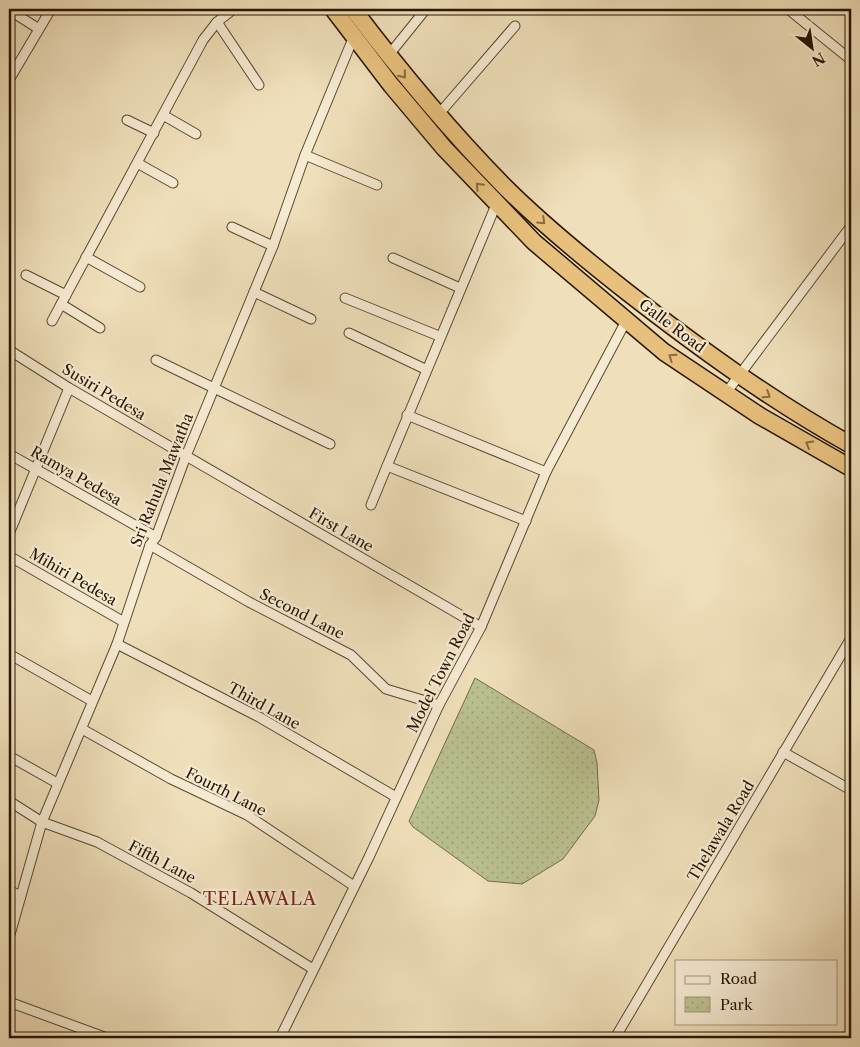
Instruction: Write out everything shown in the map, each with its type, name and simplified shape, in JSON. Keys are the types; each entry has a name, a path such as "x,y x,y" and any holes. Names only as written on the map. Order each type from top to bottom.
{"highway":[{"path":"333,9 354,36"},
{"name":"Galle Road","path":"353,9 388,56 438,115 506,188 570,247 672,328 739,377 811,423 851,445"},
{"name":"Galle Road","path":"354,36 391,85 444,148 534,242 577,280 664,352 760,416 851,468"}],"street":[{"path":"9,80 51,9"},
{"path":"52,321 203,40 217,22 234,9"},
{"path":"388,56 426,9"},
{"path":"788,9 851,60"},
{"path":"9,10 39,29"},
{"path":"217,22 259,85"},
{"path":"438,115 515,26"},
{"name":"Sri Rahula Mawatha","path":"9,938 42,822 116,644 186,456 273,246 305,155 354,36"},
{"path":"163,115 196,134"},
{"path":"127,120 154,133"},
{"path":"305,155 378,185"},
{"path":"138,164 173,182"},
{"path":"371,505 495,203 506,188"},
{"path":"726,394 848,236 851,226"},
{"path":"232,227 273,246"},
{"path":"86,257 140,286"},
{"path":"393,258 460,288"},
{"path":"26,275 66,295"},
{"path":"254,292 311,319"},
{"path":"345,298 439,336"},
{"path":"62,304 100,328"},
{"name":"Model Town Road","path":"280,1038 439,705 481,627 546,472 626,321"},
{"path":"350,333 426,369"},
{"name":"Susiri Pedesa","path":"9,350 69,388 186,456"},
{"path":"156,360 330,444"},
{"path":"9,534 69,388"},
{"path":"407,415 546,472"},
{"name":"Ramya Pedesa","path":"9,454 153,541"},
{"name":"First Lane","path":"186,456 481,627"},
{"path":"387,466 526,521"},
{"name":"Second Lane","path":"153,541 249,602 351,655 386,689 439,705"},
{"name":"Mihiri Pedesa","path":"9,556 124,622"},
{"name":"Thelawala Road","path":"614,1038 744,822 851,638"},
{"name":"Third Lane","path":"116,644 259,717 396,797"},
{"path":"9,654 92,702"},
{"name":"Fourth Lane","path":"82,729 171,779 247,816 354,886"},
{"path":"784,752 851,790"},
{"path":"9,756 58,783"},
{"name":"Fifth Lane","path":"9,801 42,822 98,842 191,893 314,969"},
{"path":"9,890 20,896"},
{"path":"9,1002 107,1038"}],"green space":[{"path":"475,678 594,750 597,763 599,800 595,816 563,859 522,884 488,881 413,827 409,821"}],"district":[{"name":"TELAWALA","path":"260,899"}]}
